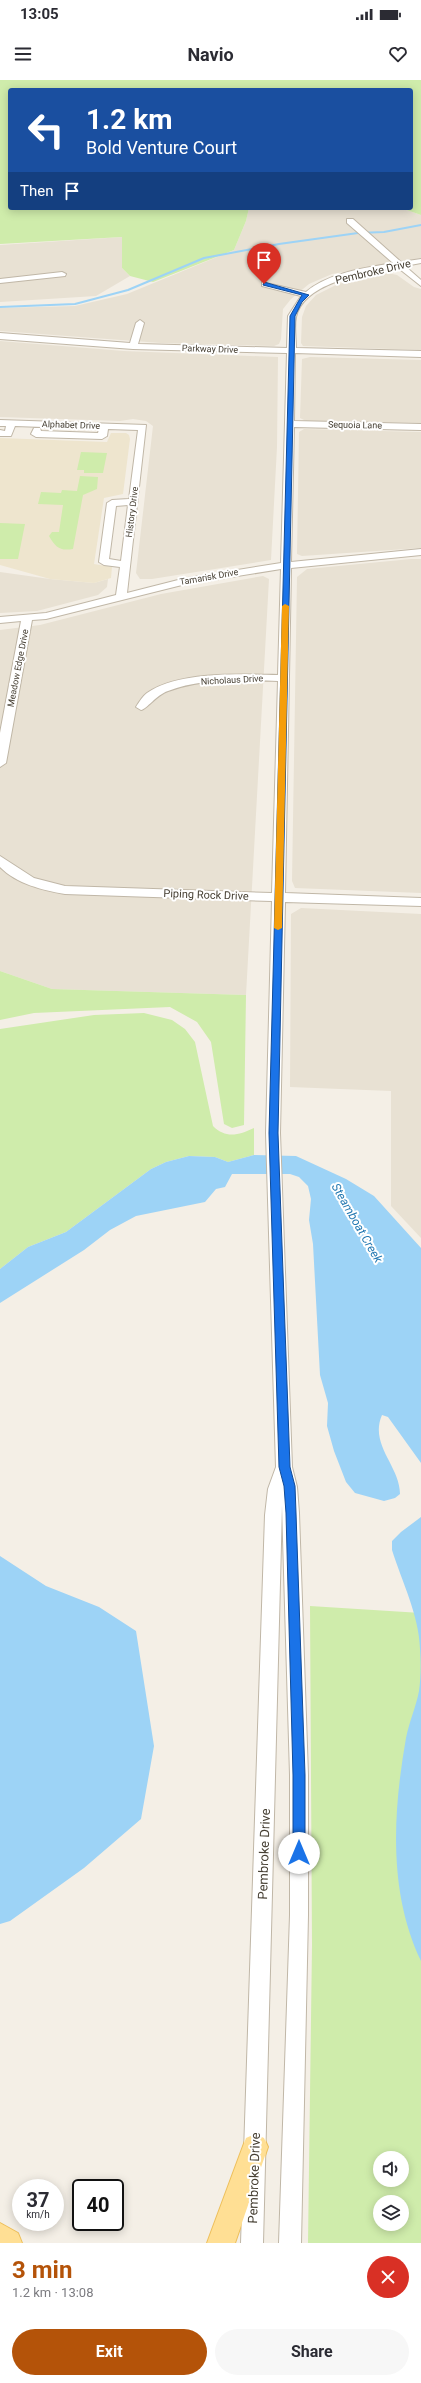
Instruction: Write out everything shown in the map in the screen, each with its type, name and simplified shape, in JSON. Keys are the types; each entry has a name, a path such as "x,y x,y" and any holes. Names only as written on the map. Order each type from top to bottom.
{"main road":[{"path":"221,2243 255,2147"},
{"path":"0,2237 8,2243"}],"street":[{"path":"350,221 398,266 421,284"},
{"name":"Pembroke Drive","path":"290,2243 299,1915 299,1775 291,1513 289,1486 284,1467 273,1133 292,316 300,301 317,287 339,278 421,261"},
{"path":"0,281 62,274"},
{"path":"264,284 306,295"},
{"path":"133,346 140,323"},
{"name":"Parkway Drive","path":"0,336 133,346 421,354"},
{"name":"Alphabet Drive","path":"0,423 39,424 36,434 88,436 102,436 104,426 143,427"},
{"path":"0,433 8,434 12,423"},
{"name":"Sequoia Lane","path":"290,424 421,427"},
{"name":"History Drive","path":"121,596 143,427"},
{"path":"125,564 104,562 112,503 133,502"},
{"name":"Tamarisk Drive","path":"0,620 27,619 59,613 121,596 182,582 286,565 421,552"},
{"name":"Meadow Edge Drive","path":"0,764 27,619"},
{"name":"Nicholaus Drive","path":"141,707 149,696 181,685 226,678 284,678"},
{"name":"Piping Rock Drive","path":"0,860 18,876 32,883 65,890 421,902"},
{"name":"Pembroke Drive","path":"252,2243 273,1515 276,1489 284,1467"}],"shaded area":[{"path":"249,210 407,210 421,215 421,258 332,274 309,284 291,299 283,309 281,339 279,344 274,346 161,343 0,331 0,308 75,306 127,294 234,250 246,221"},
{"path":"123,237 122,268 130,276 96,296 0,302 0,245"},
{"path":"388,273 397,275 414,287 421,289 421,350 303,346 301,343 302,317 306,306 316,295 338,284"},
{"path":"0,341 124,351 278,357 277,447 271,560 152,579 140,579 136,573 153,426 146,421 133,419 120,421 0,417"},
{"path":"310,357 421,360 421,423 306,421 300,418 302,359"},
{"path":"304,429 421,432 421,548 302,556 297,554 299,432"},
{"path":"111,433 126,433 129,435 130,439 123,494 104,498 94,564 112,567 111,578 94,583 50,579 0,565 0,438 107,442"},
{"path":"421,559 421,893 295,888 292,881 297,577 307,569"},
{"path":"0,572 94,583 108,579 107,587 98,595 37,611 0,613"},
{"path":"263,576 269,579 246,995 52,989 0,971 0,630 40,625 161,594"},
{"path":"301,908 421,914 421,1238 391,1206 391,1091 290,1087 291,914"}],"green space":[{"path":"0,80 421,80 421,215 407,210 413,210 413,88 8,88 8,210 249,210 246,221 234,250 153,282 130,276 122,268 122,237 0,244"},
{"path":"81,452 107,453 103,473 84,473 84,470 77,470"},
{"path":"80,476 98,477 97,489 83,495 73,549 65,550 56,546 49,536 52,532 59,532 63,505 38,504 41,492 61,493 62,490 77,491"},
{"path":"0,523 25,524 18,559 0,559"},
{"path":"0,971 52,989 246,995 244,1125 232,1128 224,1124 211,1042 197,1022 170,1007 34,1013 0,1020"},
{"path":"144,1013 172,1020 185,1029 195,1042 213,1126 223,1133 228,1134 238,1134 254,1128 254,1155 228,1162 215,1157 189,1156 166,1162 151,1169 66,1232 28,1247 0,1269 0,1029 94,1015"},
{"path":"310,1606 421,1613 421,2243 308,2243 312,1945"}],"water":[{"name":"Steamboat Creek","path":"254,1155 296,1156 346,1179 374,1196 421,1248 421,1463 388,1417 382,1415 379,1426 379,1436 382,1446 399,1484 400,1494 395,1498 384,1501 355,1493 346,1482 334,1451 327,1426 328,1403 320,1375 313,1244 309,1220 311,1199 308,1186 299,1177 290,1174 232,1174 225,1187 216,1189 205,1202 136,1216 110,1230 84,1250 0,1303 0,1269 28,1247 66,1232 151,1169 166,1162 189,1156 215,1157 228,1162"},
{"path":"421,1517 421,1670 417,1624 392,1550 392,1541"},
{"path":"0,1556 46,1586 99,1607 136,1631 154,1746 141,1819 84,1868 10,1921 0,1924"},
{"path":"421,1670 421,1961 410,1935 403,1907 398,1880 396,1851 398,1794 406,1738 419,1691"}],"waterway":[{"path":"0,307 75,304 128,290 204,258 279,244 358,233 384,232 421,225"}],"slow traffic":[{"path":"278,928 285,606"}],"route":[{"path":"264,284 306,295 295,308 292,316 273,1133 284,1467 289,1486 291,1513 299,1775 299,1853"}]}
